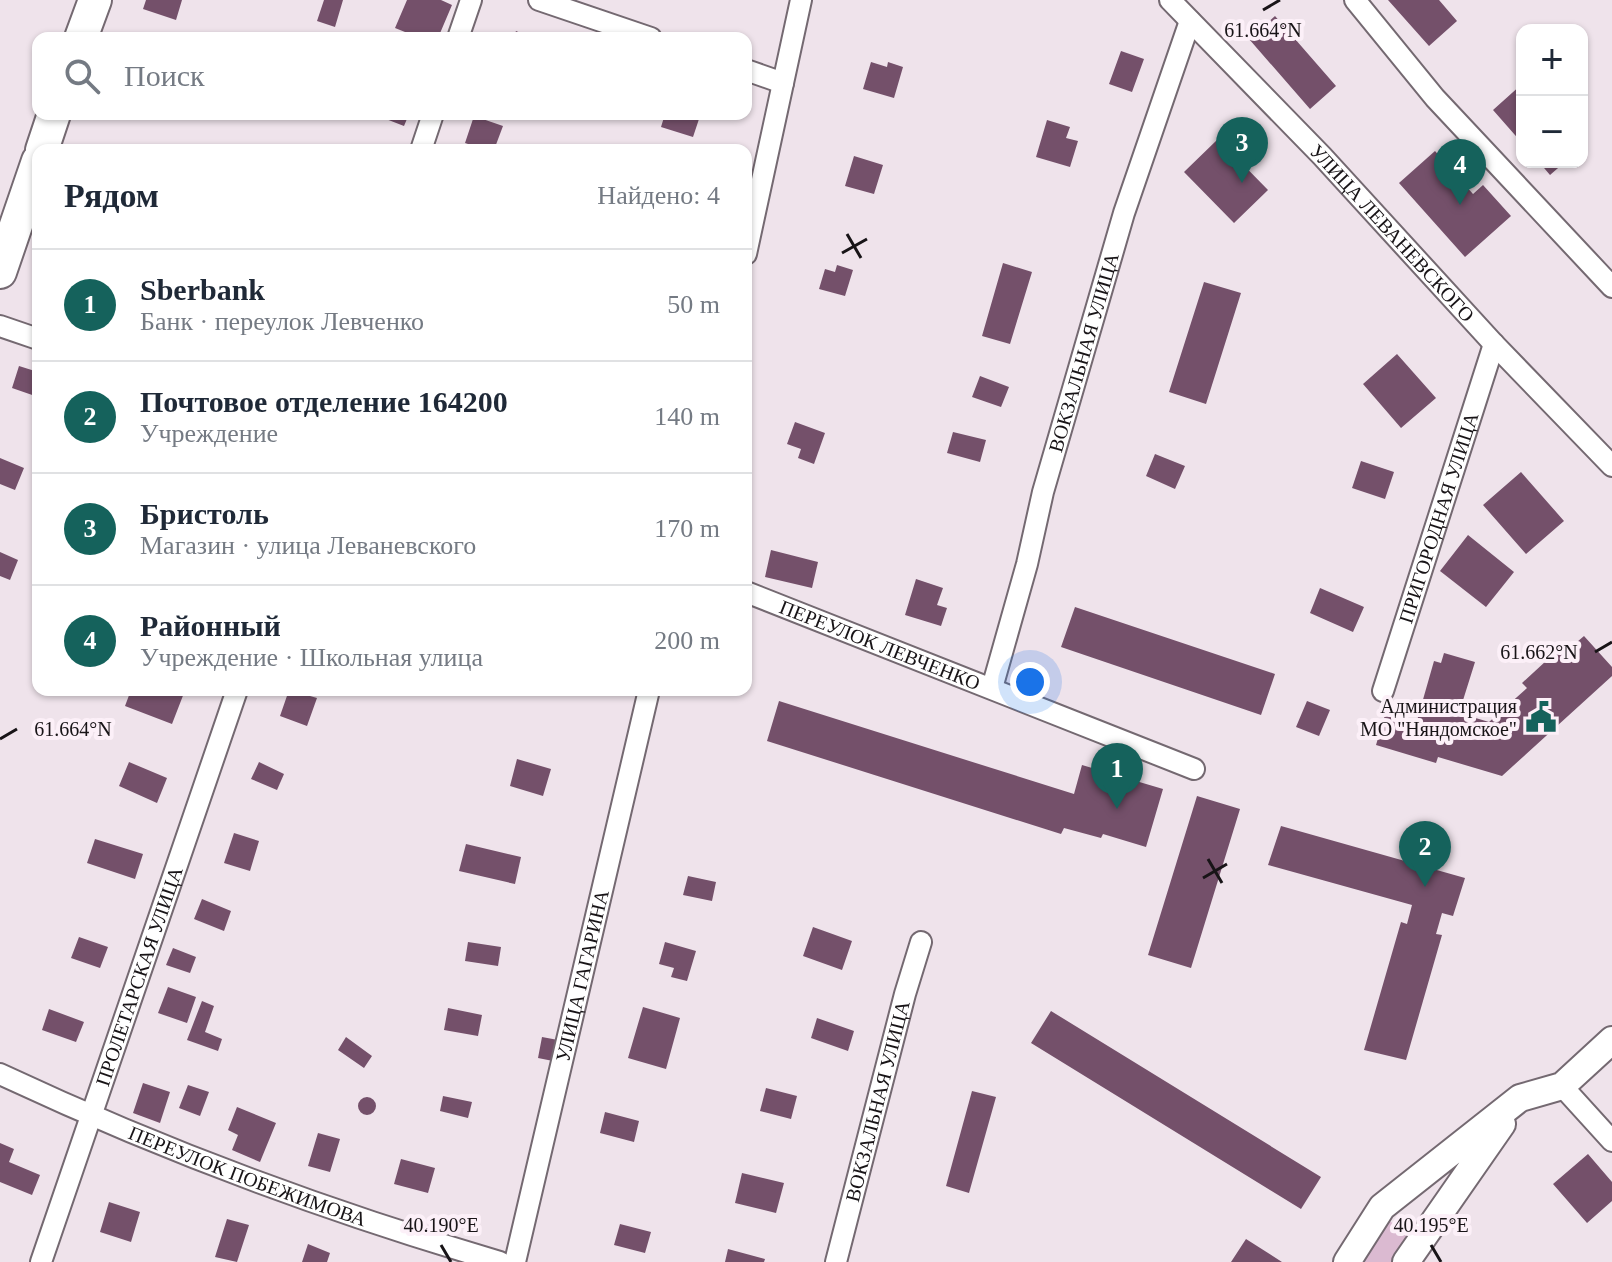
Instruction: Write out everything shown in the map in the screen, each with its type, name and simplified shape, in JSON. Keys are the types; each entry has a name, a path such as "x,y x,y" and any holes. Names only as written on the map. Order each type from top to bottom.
{"main road":[{"path":"83,32 95,0"},
{"path":"44,144 52,120"},
{"path":"0,272 32,179"}],"street":[{"path":"460,32 471,0"},
{"path":"539,0 633,32"},
{"path":"752,226 801,0"},
{"name":"УЛИЦА ЛЕВАНЕВСКОГО","path":"1170,0 1322,156 1494,344 1612,466"},
{"path":"1355,0 1435,98 1612,287"},
{"name":"ВОКЗАЛЬНАЯ УЛИЦА","path":"992,688 1027,564 1043,492 1120,228 1190,21"},
{"path":"752,72 783,83"},
{"path":"423,144 431,120"},
{"path":"0,326 32,337"},
{"name":"ПРИГОРОДНАЯ УЛИЦА","path":"1383,691 1494,344"},
{"name":"ПЕРЕУЛОК ЛЕВЧЕНКО","path":"752,594 1194,769"},
{"name":"ПРОЛЕТАРСКАЯ УЛИЦА","path":"41,1262 235,696"},
{"name":"УЛИЦА ГАГАРИНА","path":"515,1262 648,696"},
{"name":"ВОКЗАЛЬНАЯ УЛИЦА","path":"836,1262 921,942"},
{"path":"1347,1262 1382,1207 1520,1098 1562,1086 1612,1040"},
{"name":"ПЕРЕУЛОК ПОБЕЖИМОВА","path":"0,1074 89,1116 238,1175 399,1233 500,1262"},
{"path":"1562,1086 1612,1141"},
{"path":"1406,1262 1520,1098"}],"shaded area":[{"path":"1389,1221 1411,1233 1393,1262 1362,1262"}],"building":[{"path":"146,0 182,0 176,20 143,9"},
{"path":"324,0 343,0 335,27 317,21"},
{"path":"407,0 441,0 452,5 441,32 405,32 395,28"},
{"path":"1388,0 1439,0 1457,21 1429,46"},
{"path":"1275,16 1336,86 1310,109 1249,39"},
{"path":"1121,51 1144,59 1132,92 1109,84"},
{"path":"871,62 887,67 888,62 903,67 894,98 863,89"},
{"path":"1516,89 1516,136 1493,110"},
{"path":"388,120 406,120 404,126"},
{"path":"473,120 486,120 503,126 496,144 465,143"},
{"path":"663,120 699,120 693,137 661,127"},
{"path":"1047,120 1070,127 1066,138 1078,141 1070,167 1036,157"},
{"path":"1218,139 1268,190 1234,223 1184,172"},
{"path":"1435,151 1473,194 1483,185 1511,216 1465,257 1399,183"},
{"path":"854,156 883,165 874,194 845,186"},
{"path":"1544,168 1558,168 1550,175"},
{"path":"1003,263 1032,272 1010,344 982,336"},
{"path":"837,265 853,270 845,296 819,289 825,269 835,272"},
{"path":"1204,282 1241,293 1206,404 1169,392"},
{"path":"1397,354 1436,398 1401,428 1363,384"},
{"path":"19,366 32,370 32,395 12,388"},
{"path":"980,376 1009,387 1001,407 972,397"},
{"path":"795,422 825,433 814,464 798,458 801,449 787,444"},
{"path":"953,432 986,440 980,462 947,453"},
{"path":"1155,454 1185,466 1175,489 1146,476"},
{"path":"0,458 24,468 15,490 0,484"},
{"path":"1361,461 1394,472 1385,499 1352,488"},
{"path":"1521,472 1564,521 1526,554 1483,505"},
{"path":"1468,535 1514,572 1486,607 1440,571"},
{"path":"771,550 818,562 812,588 765,577"},
{"path":"0,552 18,560 10,580 0,576"},
{"path":"916,579 943,588 937,605 947,608 941,626 905,615"},
{"path":"1320,588 1364,607 1353,632 1310,613"},
{"path":"1075,607 1275,674 1261,715 1061,647"},
{"path":"1584,636 1612,667 1612,676 1502,776 1438,757 1436,763 1376,745 1385,715 1416,724 1434,661 1441,663 1444,653 1475,662 1459,713 1489,722 1527,688 1522,683 1559,649 1563,654"},
{"path":"129,696 183,696 172,724 125,706"},
{"path":"287,696 317,698 307,726 280,716"},
{"path":"779,701 1074,794 1082,765 1163,789 1146,847 1103,834 1101,838 1064,828 1061,834 767,741"},
{"path":"1307,701 1330,710 1319,736 1296,727"},
{"path":"517,759 551,769 543,796 510,786"},
{"path":"129,762 167,778 157,803 119,786"},
{"path":"259,762 284,774 277,790 251,779"},
{"path":"1197,796 1240,809 1191,968 1148,955"},
{"path":"1281,826 1465,878 1453,916 1442,913 1436,934 1442,935 1406,1060 1364,1050 1401,922 1407,924 1412,905 1268,865"},
{"path":"234,833 259,841 250,871 224,863"},
{"path":"95,839 143,854 135,879 87,863"},
{"path":"466,844 521,857 515,884 459,871"},
{"path":"688,876 716,882 712,901 683,895"},
{"path":"202,899 231,911 224,931 194,919"},
{"path":"813,927 852,941 842,970 803,956"},
{"path":"79,937 108,947 100,968 71,958"},
{"path":"468,942 501,947 498,966 465,961"},
{"path":"665,942 696,951 687,981 671,977 674,968 659,964"},
{"path":"173,948 196,957 190,973 166,965"},
{"path":"168,987 196,997 187,1023 158,1013"},
{"path":"202,1001 214,1006 205,1032 222,1039 218,1051 187,1040"},
{"path":"643,1007 680,1018 666,1069 628,1058"},
{"path":"448,1008 482,1015 478,1036 444,1030"},
{"path":"49,1009 84,1022 76,1042 42,1030"},
{"path":"1051,1011 1321,1177 1301,1209 1031,1043"},
{"path":"817,1018 854,1031 848,1051 811,1038"},
{"path":"346,1037 372,1056 364,1068 338,1050"},
{"path":"542,1037 558,1040 553,1061 538,1058"},
{"path":"143,1083 170,1092 160,1123 133,1113"},
{"path":"188,1085 209,1092 200,1116 179,1108"},
{"path":"766,1088 797,1096 791,1119 760,1111"},
{"path":"972,1091 996,1097 969,1193 946,1186"},
{"path":"443,1096 472,1102 468,1118 440,1111"},
{"path":"367,1097 376,1106 367,1115 358,1106"},
{"path":"237,1107 276,1123 260,1162 232,1150 238,1135 228,1130"},
{"path":"605,1112 639,1121 634,1142 600,1133"},
{"path":"318,1133 340,1139 330,1172 308,1166"},
{"path":"0,1143 14,1149 9,1162 40,1175 32,1195 0,1182"},
{"path":"1588,1154 1612,1182 1612,1201 1587,1223 1553,1184"},
{"path":"401,1159 435,1168 428,1193 394,1184"},
{"path":"742,1173 784,1183 776,1213 735,1203"},
{"path":"109,1202 140,1212 131,1242 100,1232"},
{"path":"227,1219 249,1225 237,1262 215,1257"},
{"path":"620,1224 651,1232 645,1253 614,1245"},
{"path":"1246,1239 1282,1262 1231,1262"},
{"path":"308,1244 330,1253 327,1262 302,1262"},
{"path":"728,1249 765,1259 764,1262 725,1262"}],"place":[{"name":"Бристоль","path":"1242,183"},
{"name":"Районный","path":"1460,205"},
{"name":"Администрация МО \"Няндомское\"","path":"1541,717"},
{"name":"Sberbank","path":"1117,809"},
{"name":"Почтовое отделение 164200","path":"1425,887"}]}
